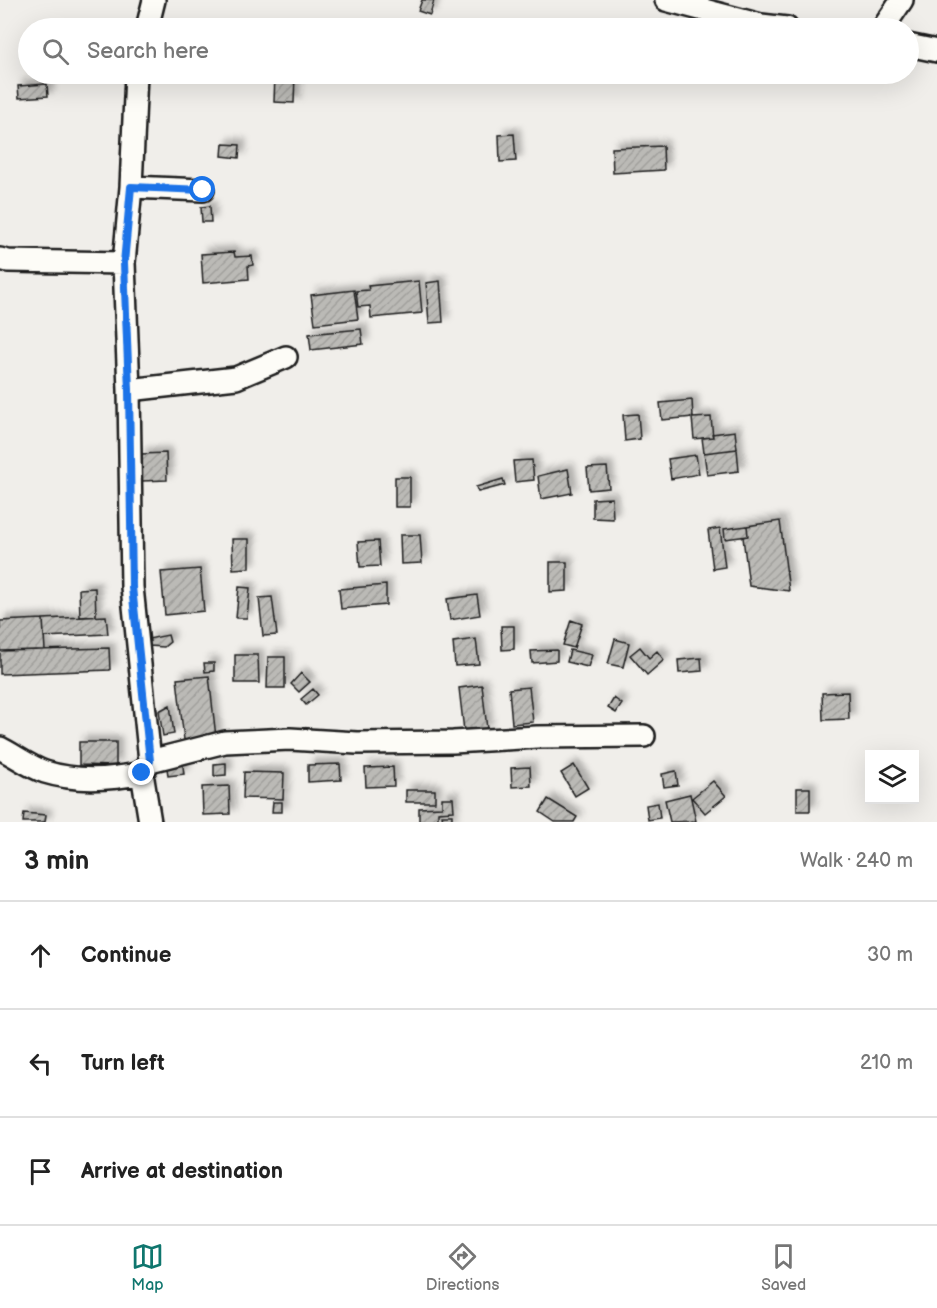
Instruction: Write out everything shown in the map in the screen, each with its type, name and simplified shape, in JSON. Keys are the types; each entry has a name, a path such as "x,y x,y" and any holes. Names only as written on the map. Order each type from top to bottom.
{"street":[{"path":"150,18 154,0"},
{"path":"666,0 734,18"},
{"path":"890,18 902,0"},
{"path":"919,47 937,51"},
{"path":"136,84 131,187 124,263 129,390 132,587 150,822"},
{"path":"131,187 203,190"},
{"path":"0,259 124,263"},
{"path":"129,390 236,378 285,357"},
{"path":"0,747 43,771 70,778 112,779 225,742 290,739 357,743 453,742 537,737 644,736"}],"building":[{"path":"422,0 434,0 430,15 418,11"},
{"path":"47,84 48,96 19,98 18,86"},
{"path":"275,84 295,84 294,103 274,102"},
{"path":"514,134 516,161 500,162 499,135"},
{"path":"223,144 240,145 239,158 222,156"},
{"path":"663,146 664,170 613,173 612,148"},
{"path":"210,206 211,222 202,222 201,207"},
{"path":"234,252 235,257 252,256 253,265 248,266 249,279 203,283 201,254"},
{"path":"419,281 422,313 371,318 370,306 358,307 356,291 369,290 368,286"},
{"path":"440,281 443,322 429,323 426,283"},
{"path":"354,290 358,319 315,324 311,295"},
{"path":"361,329 363,344 311,350 309,334"},
{"path":"692,400 693,417 662,420 660,403"},
{"path":"638,414 640,439 625,441 623,415"},
{"path":"711,417 713,437 694,439 692,418"},
{"path":"735,431 737,449 704,453 702,438 713,437 712,434"},
{"path":"737,449 739,471 707,475 704,453"},
{"path":"166,453 167,480 142,481 141,454"},
{"path":"696,455 699,474 671,479 668,459"},
{"path":"532,460 534,480 515,482 513,461"},
{"path":"607,467 609,488 589,490 587,468"},
{"path":"568,469 572,493 541,499 538,476"},
{"path":"395,477 410,477 410,507 395,507"},
{"path":"503,479 505,485 478,492 476,487"},
{"path":"612,498 613,519 593,518 593,499"},
{"path":"780,521 789,591 749,586 743,537 748,536 747,526"},
{"path":"747,526 748,536 725,539 724,529"},
{"path":"720,528 725,567 713,569 708,530"},
{"path":"400,535 420,535 422,563 401,564"},
{"path":"232,539 249,539 249,568 233,569"},
{"path":"378,541 380,566 360,567 358,542"},
{"path":"550,562 567,562 567,591 550,592"},
{"path":"200,569 204,611 165,615 161,572"},
{"path":"386,585 386,605 341,609 339,589"},
{"path":"239,587 250,588 247,618 236,618"},
{"path":"95,588 96,616 80,617 79,589"},
{"path":"477,595 480,615 450,620 447,599"},
{"path":"272,597 277,635 263,636 259,598"},
{"path":"106,616 108,634 44,637 43,619"},
{"path":"43,619 45,650 0,651 0,621"},
{"path":"571,620 582,624 574,648 563,645"},
{"path":"501,626 514,626 514,649 502,650"},
{"path":"168,635 170,642 164,647 149,646 148,639"},
{"path":"476,639 479,664 455,666 453,642"},
{"path":"615,639 629,643 623,667 608,664"},
{"path":"640,647 649,658 657,651 664,660 647,675 630,655"},
{"path":"109,648 110,670 0,674 0,651"},
{"path":"557,650 557,661 532,663 531,651"},
{"path":"570,650 592,655 588,667 567,662"},
{"path":"235,655 258,655 259,683 235,683"},
{"path":"268,657 285,657 285,688 267,688"},
{"path":"701,658 702,671 679,673 678,660"},
{"path":"204,663 214,663 214,671 205,672"},
{"path":"301,673 310,682 299,692 291,684"},
{"path":"209,676 216,737 184,740 177,679"},
{"path":"482,685 487,729 464,731 459,688"},
{"path":"529,687 533,722 512,724 509,689"},
{"path":"313,689 318,695 306,705 301,699"},
{"path":"848,692 849,719 823,720 822,693"},
{"path":"614,698 622,704 616,713 608,708"},
{"path":"170,705 174,734 163,736 159,711"},
{"path":"79,742 116,742 116,766 79,765"},
{"path":"182,759 184,774 168,776 166,760"},
{"path":"226,763 226,775 214,776 214,764"},
{"path":"340,764 341,780 308,782 308,765"},
{"path":"574,765 588,788 575,796 561,773"},
{"path":"393,767 394,786 366,787 365,768"},
{"path":"530,767 531,786 512,787 511,768"},
{"path":"676,771 678,785 664,787 662,774"},
{"path":"244,772 284,773 283,799 243,798"},
{"path":"713,781 726,796 705,813 692,798"},
{"path":"229,786 230,814 203,815 202,787"},
{"path":"797,788 810,788 810,811 797,811"},
{"path":"406,790 435,790 435,802 406,802"},
{"path":"690,794 696,821 670,822 665,800"},
{"path":"442,798 453,798 454,811 438,812 438,822 419,822 419,808 442,807"},
{"path":"548,799 577,817 574,822 555,822 540,812"},
{"path":"273,802 282,802 282,812 272,812"},
{"path":"658,803 660,818 648,820 646,805"},
{"path":"24,813 46,815 45,822 23,822"},
{"path":"442,815 452,815 452,822 443,822"}],"route":[{"path":"142,773 150,761 132,587 129,390 124,263 131,187 203,190"}]}
